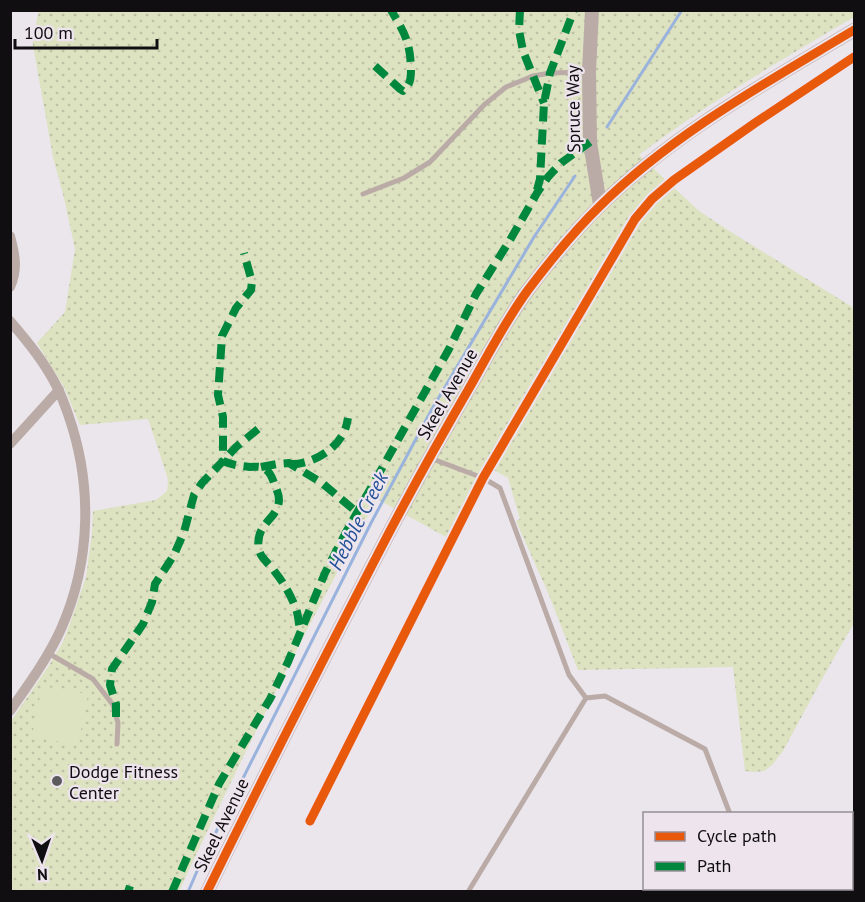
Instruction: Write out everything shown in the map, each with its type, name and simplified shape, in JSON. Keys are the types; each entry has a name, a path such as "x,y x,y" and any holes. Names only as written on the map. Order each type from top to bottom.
{"street":[{"name":"Spruce Way","path":"592,10 589,71 590,142 600,205"},
{"name":"Skeel Avenue","path":"207,891 269,764 429,457 527,291 571,236 600,205 646,164 693,129 735,102 855,30"},
{"path":"10,236 16,261 14,280 10,287"},
{"path":"10,321 29,343 59,390 73,429 83,471 86,513 79,575 74,595 60,631 48,653 10,711"},
{"path":"10,444 59,390"}],"lane":[{"path":"363,194 404,178 430,162 484,105 506,87 533,76 589,71"},
{"path":"429,457 483,478 500,488 569,675 586,698"},
{"path":"48,653 93,680 113,705 118,723 117,744"},
{"path":"586,698 605,696 705,749 730,812"},
{"path":"468,891 586,698"}],"green space":[{"path":"39,11 854,11 854,17 718,100 639,155 699,211 854,308 854,623 783,751 772,765 764,771 745,771 733,667 578,670 549,595 516,521 520,519 508,478 485,465 446,537 377,499 275,694 179,891 11,892 11,721 62,644 71,621 86,577 93,511 156,500 167,491 168,482 148,419 80,425 64,387 37,343 65,312 75,249 53,157 32,40"},
{"path":"42,686 88,694 78,746 32,736"}],"waterway":[{"name":"Hebble Creek","path":"607,127 682,10"},
{"name":"Hebble Creek","path":"188,892 371,523 432,409 534,237 575,176"}],"marked path":[{"path":"375,66 403,91 409,84 411,69 408,44 391,10"},
{"path":"520,10 519,30 523,51 544,103"},
{"path":"537,190 540,179 544,103 550,73 574,10"},
{"path":"172,892 219,784 270,699 288,662 325,573 449,349 476,294 548,177 561,163 590,142"},
{"path":"116,717 116,704 110,685 112,669 143,624 152,602 155,584 174,555 184,532 194,495 223,461 223,417 218,395 222,336 236,308 251,290 252,282 244,253"},
{"path":"290,464 306,462 328,451 340,439 348,418"},
{"path":"258,429 223,461 239,466 261,467 271,476 278,493 278,507 260,534 259,550 291,597 301,630"},
{"path":"261,467 289,463 322,483 353,509 359,511"},
{"path":"128,892 130,886"}],"cycle path":[{"path":"207,892 402,508 498,337 528,290 590,216 659,155 722,110 854,30"},
{"path":"310,821 483,478 635,219 652,199 674,180 854,57"}],"place":[{"name":"Dodge Fitness Center","path":"57,781"}]}
